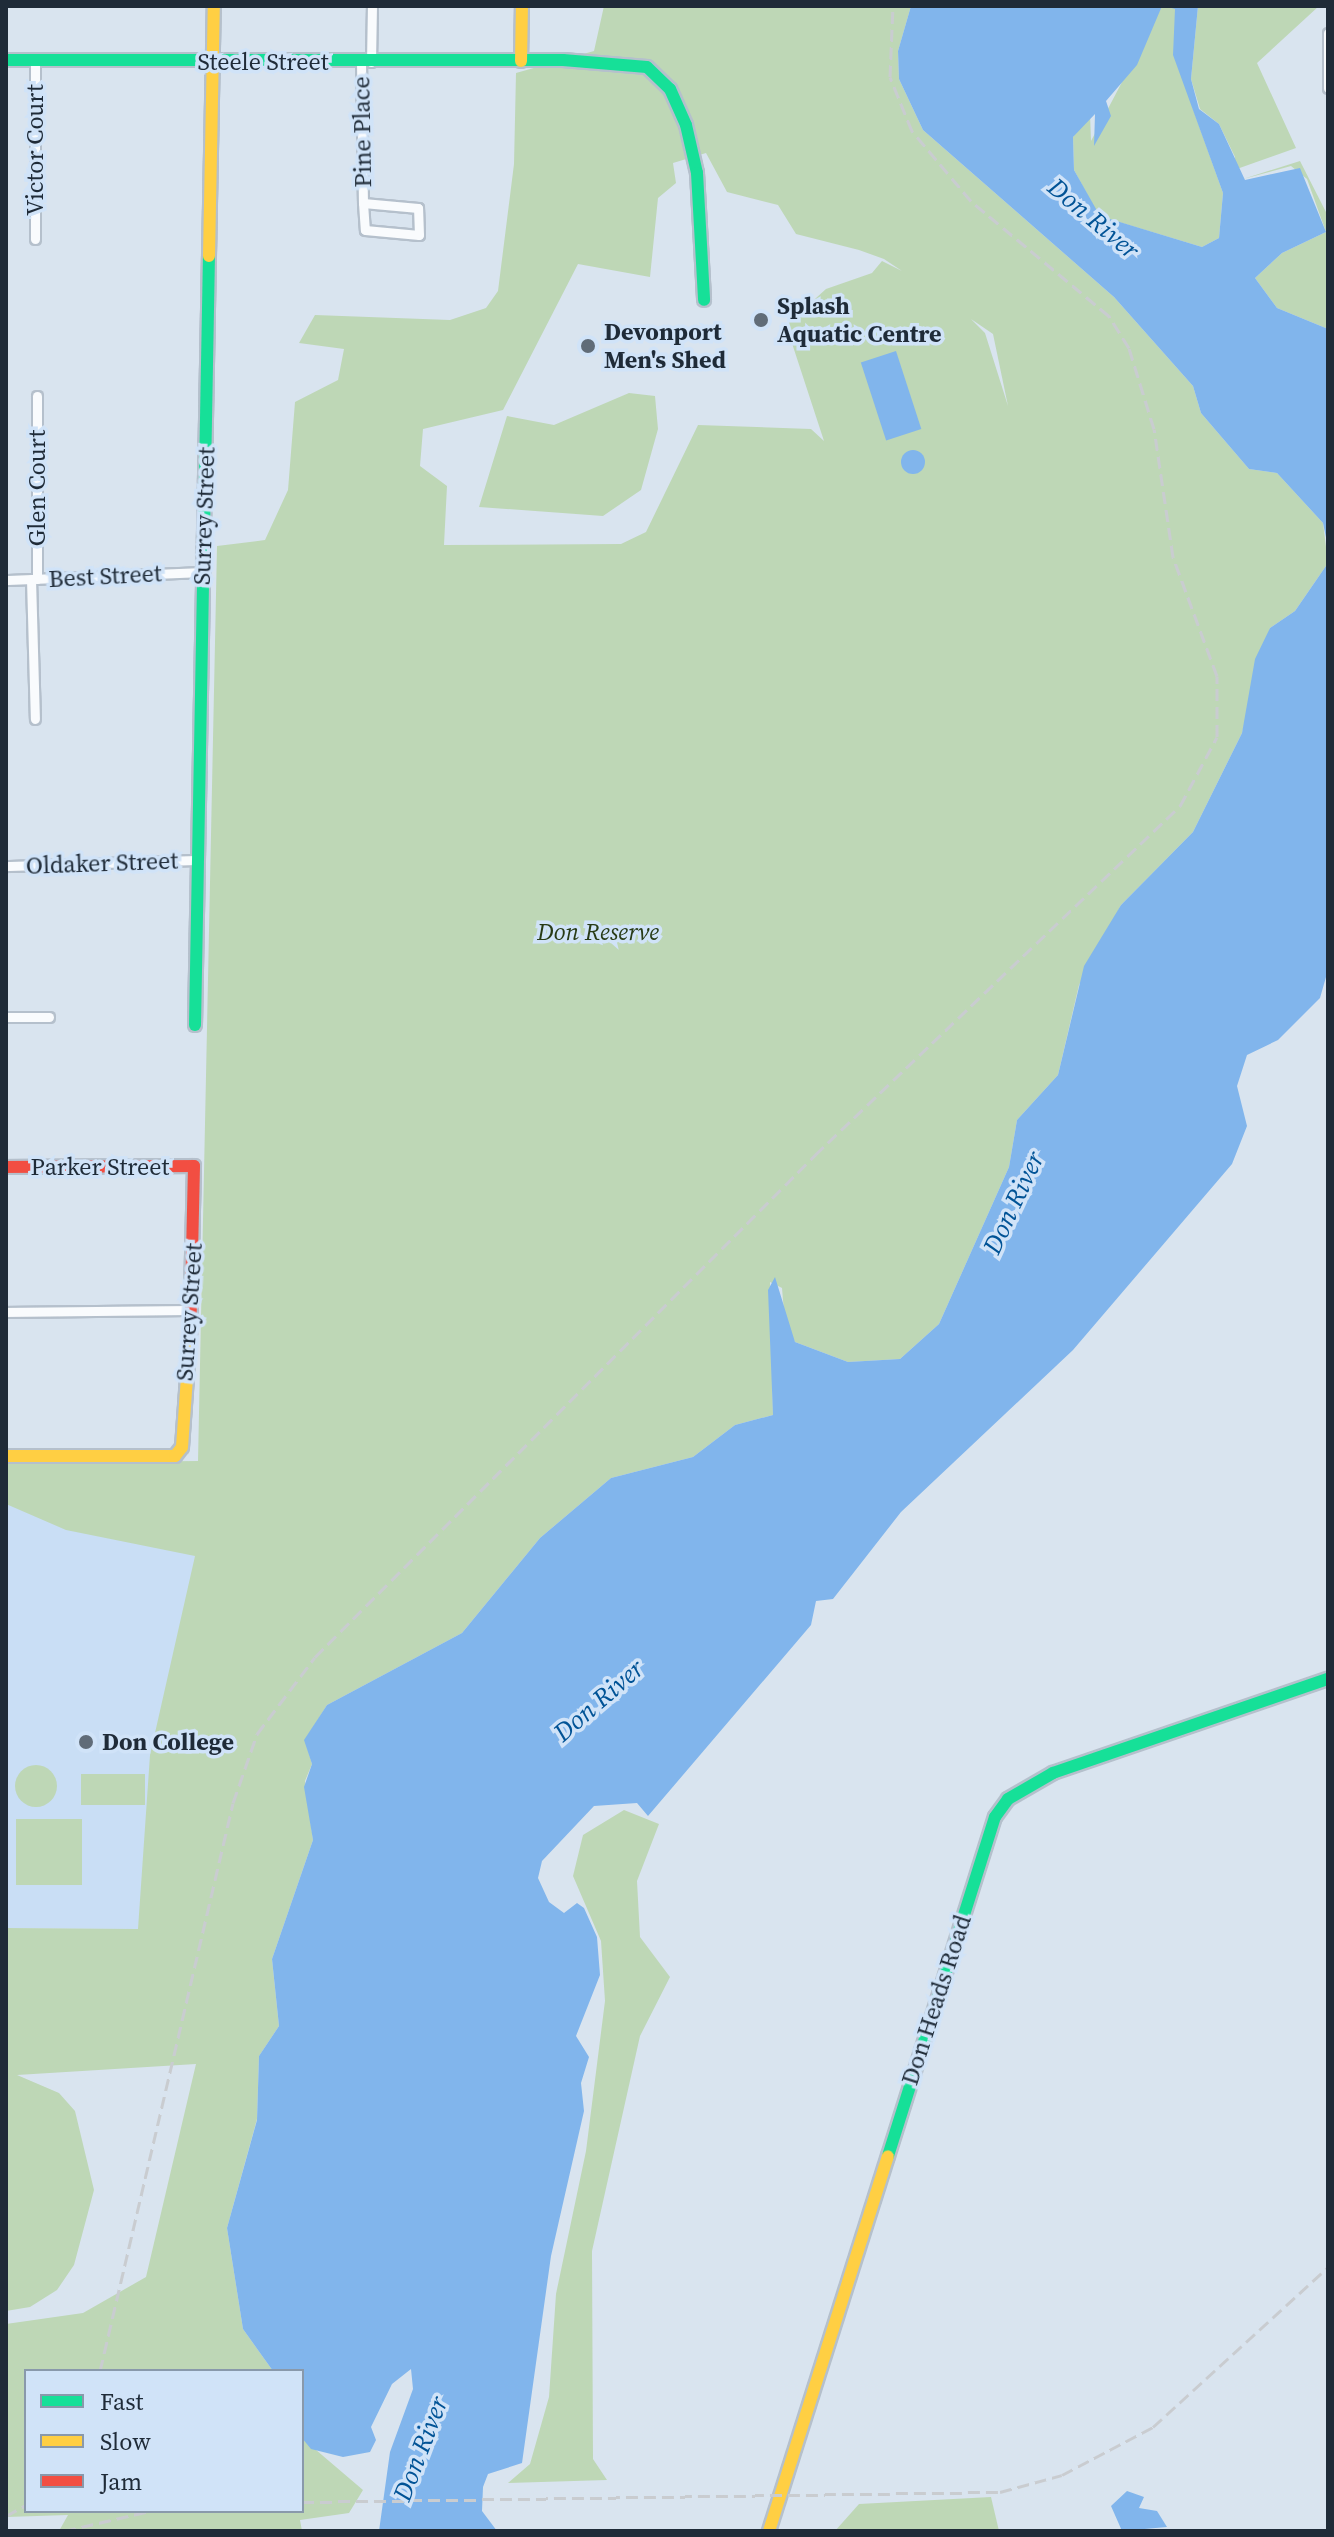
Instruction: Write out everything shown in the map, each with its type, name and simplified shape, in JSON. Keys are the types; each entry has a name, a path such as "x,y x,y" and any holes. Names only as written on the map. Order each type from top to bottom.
{"street":[{"name":"Surrey Street","path":"195,1025 214,6"},
{"name":"Pine Place","path":"363,203 418,208 419,235 375,236 365,230 363,203 366,62 372,6"},
{"path":"521,61 522,6"},
{"path":"1328,33 1328,88"},
{"name":"Steele Street","path":"6,60 213,63 521,61 647,67 670,89 697,173 704,300"},
{"name":"Victor Court","path":"35,60 35,239"},
{"name":"Glen Court","path":"35,719 37,396"},
{"name":"Best Street","path":"6,580 205,572"},
{"name":"Oldaker Street","path":"6,866 199,860"},
{"path":"6,1017 49,1017"},
{"name":"Surrey Street","path":"6,1456 175,1456 182,1447 185,1310 196,1241 194,1166"},
{"name":"Parker Street","path":"6,1167 194,1166"},
{"path":"7,1312 185,1310"},
{"name":"Don Heads Road","path":"769,2531 995,1817 1016,1793 1053,1773 1328,1679"}],"shaded area":[{"name":"Don College","path":"6,1463 195,1556 138,1929 6,1928"}],"green space":[{"name":"Don Reserve","path":"604,6 911,6 898,51 899,79 923,130 1114,297 1193,386 1201,413 1249,469 1277,473 1323,523 1328,563 1295,611 1270,628 1242,733 1193,832 1121,905 1079,985 1058,1075 1017,1120 1009,1167 939,1324 900,1359 848,1362 795,1342 785,1324 782,1288 770,1282 773,1415 735,1425 693,1457 611,1478 540,1538 462,1633 327,1705 305,1740 312,1764 305,1781 313,1840 272,1959 279,2026 259,2056 257,2119 227,2228 243,2329 272,2369 24,2369 24,2513 304,2513 304,2440 363,2490 349,2513 300,2520 302,2531 59,2531 68,2515 6,2517 6,2324 83,2313 146,2277 196,2064 17,2075 59,2093 75,2111 94,2190 74,2265 57,2290 30,2307 6,2311 6,1928 138,1929 150,1755 195,1556 66,1530 6,1504 6,1463 198,1461 217,546 265,540 288,490 295,402 338,380 344,349 299,343 315,315 450,320 486,308 498,291 514,164 516,73 594,51","holes":["706,153 727,192 778,205 796,234 859,250 884,259 902,271 882,261 872,273 826,289 786,325 824,441 811,429 698,425 646,532 621,544 444,545 447,486 420,466 423,429 503,410 578,264 650,277 658,198 676,183 673,163","971,319 993,334 1008,406 985,333"]},
{"path":"1162,6 1175,8 1192,106 1223,193 1219,238 1202,247 1099,216 1074,170 1073,137 1090,113 1091,141"},
{"path":"1198,6 1319,6 1257,63 1296,148 1234,170 1235,157 1219,124 1200,109 1191,79"},
{"path":"1300,161 1328,216 1328,329 1277,308 1255,278 1282,253 1326,232 1307,179 1291,166 1243,179"},
{"path":"629,393 655,396 658,429 641,490 603,516 479,507 507,416 554,425"},
{"path":"36,1765 51,1771 57,1786 51,1801 36,1807 21,1801 15,1786 21,1771"},
{"path":"81,1774 145,1774 145,1805 81,1805"},
{"path":"624,1810 659,1824 637,1881 640,1937 670,1977 640,2036 592,2251 593,2459 607,2480 508,2483 530,2464 549,2397 556,2294 586,2151 605,2001 601,1941 573,1876 583,1835"},
{"path":"16,1819 82,1819 82,1885 16,1885"},
{"path":"991,2497 999,2531 835,2531 859,2504"}],"water":[{"name":"Don River","path":"911,6 1162,6 1137,65 1106,101 1111,116 1094,146 1095,114 1073,137 1074,170 1100,216 1202,247 1219,238 1223,193 1173,55 1175,9 1165,6 1198,6 1191,79 1199,109 1219,124 1245,180 1300,168 1326,232 1282,253 1255,278 1277,308 1328,329 1328,547 1323,523 1277,473 1249,469 1201,413 1193,386 1114,297 923,130 899,79 898,51"},
{"path":"896,351 921,429 886,440 861,362"},
{"path":"913,450 922,453 925,462 922,471 913,474 904,471 901,462 904,453"},
{"name":"Don River","path":"1328,563 1328,970 1320,998 1278,1040 1247,1055 1237,1086 1247,1126 1232,1164 1073,1350 901,1512 833,1599 816,1601 811,1625 648,1816 637,1803 594,1806 542,1861 538,1878 549,1902 564,1913 577,1903 584,1908 597,1937 600,1975 576,2036 589,2057 581,2083 584,2111 551,2256 522,2463 488,2474 483,2487 482,2511 497,2531 379,2531 390,2452 413,2389 411,2369 392,2384 371,2427 376,2440 370,2452 343,2457 311,2449 304,2440 304,2369 272,2369 243,2329 227,2228 257,2120 259,2056 279,2026 272,1959 313,1840 304,1787 312,1764 304,1740 327,1705 462,1633 540,1538 611,1478 693,1457 735,1425 773,1415 768,1290 775,1277 795,1342 848,1362 900,1359 939,1324 1009,1167 1017,1120 1058,1075 1084,966 1121,905 1193,832 1242,733 1255,659 1270,628 1295,611"},
{"path":"1127,2491 1144,2497 1139,2508 1157,2511 1167,2527 1122,2531 1111,2506"}],"railway":[{"path":"100,2369 233,1803 257,1734 315,1657 815,1155 1180,806 1217,737 1217,676 1173,557 1154,429 1129,348 1109,316 971,201 912,131 890,77 893,6"},
{"path":"304,2502 1000,2492 1062,2475 1153,2427 1328,2267"},
{"path":"6,2516 24,2506"},
{"path":"64,2531 141,2513"}],"traffic: fast":[{"path":"6,60 563,60 647,67 670,89 686,125 697,173 704,300"},
{"path":"195,1025 209,256"},
{"path":"888,2156 995,1817 1008,1799 1053,1773 1328,1679"}],"traffic: slow":[{"path":"209,256 214,6"},
{"path":"521,61 522,6"},
{"path":"6,1456 175,1456 182,1447 190,1336"},
{"path":"769,2531 888,2156"}],"traffic: jam":[{"path":"6,1167 194,1166 190,1336"}],"place":[{"name":"Splash Aquatic Centre","path":"761,320"},
{"name":"Devonport Men's Shed","path":"588,346"},
{"name":"Don College","path":"86,1742"}]}
